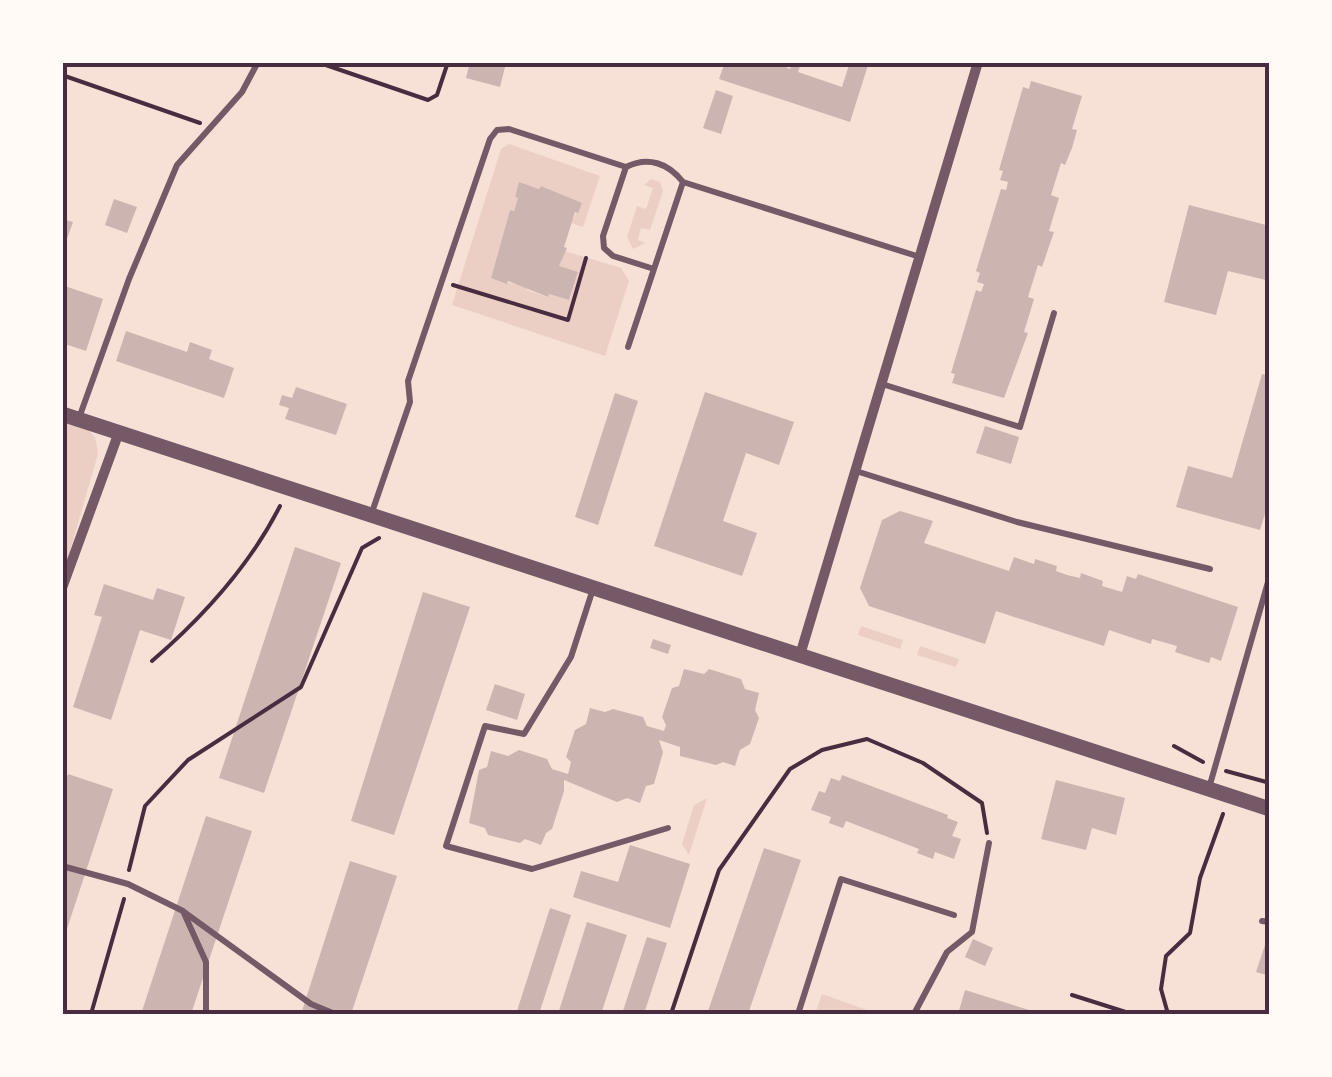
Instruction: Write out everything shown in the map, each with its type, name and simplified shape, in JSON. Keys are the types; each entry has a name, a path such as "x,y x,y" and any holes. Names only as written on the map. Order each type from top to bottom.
{"street":[{"path":"800,655 978,62"},
{"path":"70,416 1270,808"},
{"path":"62,588 119,432"}],"lane":[{"path":"70,416 176,165 242,92 258,62"},
{"path":"371,515 410,402 408,381 490,139 497,130 509,130 626,167 649,161 671,170 683,182 921,258"},
{"path":"626,167 602,242 613,256 654,269"},
{"path":"628,347 683,182"},
{"path":"882,384 1020,427 1054,313"},
{"path":"856,471 1017,522 1210,569"},
{"path":"1208,789 1270,575"},
{"path":"593,588 571,656 524,734 485,726 446,846 532,869 668,828"},
{"path":"914,1014 947,952 972,932 989,842"},
{"path":"62,866 128,884 183,911 311,1004 335,1014"},
{"path":"798,1014 842,879 954,915"},
{"path":"183,911 206,962 206,1014"}],"path":[{"path":"318,62 428,100 437,95 448,62"},
{"path":"62,75 209,126"},
{"path":"442,282 568,320 586,258"},
{"path":"152,661 188,630 242,569 289,488"},
{"path":"91,1014 146,806 188,760 301,687 362,548 400,524"},
{"path":"671,1014 720,870 790,769 822,750 868,739 923,762 982,803 989,842"},
{"path":"1168,1014 1161,989 1166,956 1190,932 1200,878 1229,795"},
{"path":"1072,995 1132,1014"}],"shaded area":[{"path":"509,144 600,176 583,227 571,223 581,203 541,186 539,189 519,183 515,197 518,198 514,211 510,210 491,278 527,287 547,297 549,294 569,300 578,273 559,266 565,251 621,268 629,281 605,356 452,305 501,149"},
{"path":"651,179 660,182 663,191 650,230 641,228 638,240 645,243 633,249 627,237 637,206 646,209 653,188 644,185"},
{"path":"63,422 88,430 95,438 98,454 63,575"},
{"path":"861,626 903,640 900,649 858,635"},
{"path":"920,646 959,659 956,667 917,655"},
{"path":"707,798 689,855 682,844 694,805"},
{"path":"822,994 878,1014 815,1014"}],"building":[{"path":"470,62 506,63 500,87 466,78"},
{"path":"725,62 774,62 790,69 792,63 800,66 798,72 842,87 850,62 869,62 850,122 719,79"},
{"path":"1031,81 1082,96 1072,129 1077,130 1072,148 1065,165 1061,163 1051,195 1059,198 1049,231 1054,232 1028,297 1034,299 1024,332 1028,333 1004,398 952,383 955,374 951,373 976,290 981,292 984,284 977,282 980,273 976,271 1001,189 1006,190 1008,182 1000,180 1003,171 999,170 1023,87 1029,89"},
{"path":"716,90 733,96 721,134 703,128"},
{"path":"519,182 539,189 541,186 582,203 575,212 559,266 578,272 569,300 491,278 510,210 514,211 518,198 515,197"},
{"path":"114,199 137,207 127,233 105,225"},
{"path":"1189,205 1270,226 1270,281 1228,271 1216,315 1164,302"},
{"path":"62,219 73,222 63,250 62,250"},
{"path":"62,285 103,299 86,351 62,343"},
{"path":"126,331 187,352 190,342 212,350 209,359 234,368 224,398 116,361"},
{"path":"1262,374 1270,376 1270,498 1260,530 1176,507 1188,466 1232,478"},
{"path":"296,387 347,404 336,435 285,419 289,408 279,405 282,395 292,398"},
{"path":"705,392 794,422 779,465 746,453 723,521 757,533 742,576 654,546"},
{"path":"615,393 638,401 598,525 575,517"},
{"path":"985,426 1019,437 1011,464 976,453"},
{"path":"900,511 933,521 924,543 1009,571 1014,557 1034,564 1035,559 1057,566 1056,571 1080,578 1081,573 1122,592 1127,576 1136,579 1138,574 1238,607 1221,661 1211,657 1209,663 1175,652 1177,646 1152,639 1151,644 1109,630 1104,646 996,611 985,644 869,606 860,588 882,520"},
{"path":"295,547 341,563 264,793 219,778"},
{"path":"104,584 153,600 157,588 185,597 171,640 140,630 111,720 73,707 102,617 94,615"},
{"path":"423,592 470,607 394,835 351,821"},
{"path":"653,639 671,645 668,654 650,648"},
{"path":"684,669 704,674 709,669 741,679 745,689 759,693 755,710 759,718 750,744 740,750 735,766 680,756 680,747 659,740 663,752 654,784 646,786 640,803 627,798 617,802 564,780 552,829 541,845 488,835 485,828 469,823 479,770 487,767 491,751 508,756 519,750 547,759 552,769 568,774 571,762 566,757 575,730 586,724 590,708 643,717 647,726 664,731 662,717"},
{"path":"495,684 525,694 517,720 486,710"},
{"path":"68,774 113,789 63,941 62,790"},
{"path":"842,775 958,822 952,836 961,839 954,859 935,852 933,859 917,853 919,849 846,821 843,828 829,823 831,817 811,810 819,791 825,793 831,778 840,781"},
{"path":"1056,780 1125,798 1116,835 1092,828 1086,850 1041,839"},
{"path":"206,816 252,831 191,1014 141,1014"},
{"path":"630,845 690,864 670,928 573,897 581,871 618,882"},
{"path":"764,848 801,860 748,1014 707,1014"},
{"path":"350,861 397,876 351,1014 301,1014"},
{"path":"550,908 571,915 539,1014 516,1014"},
{"path":"587,922 627,935 601,1014 558,1014"},
{"path":"647,937 667,943 644,1014 622,1014"},
{"path":"973,939 993,948 985,966 965,957"},
{"path":"1266,942 1270,943 1270,976 1256,972"},
{"path":"965,990 1042,1014 958,1014"}]}
